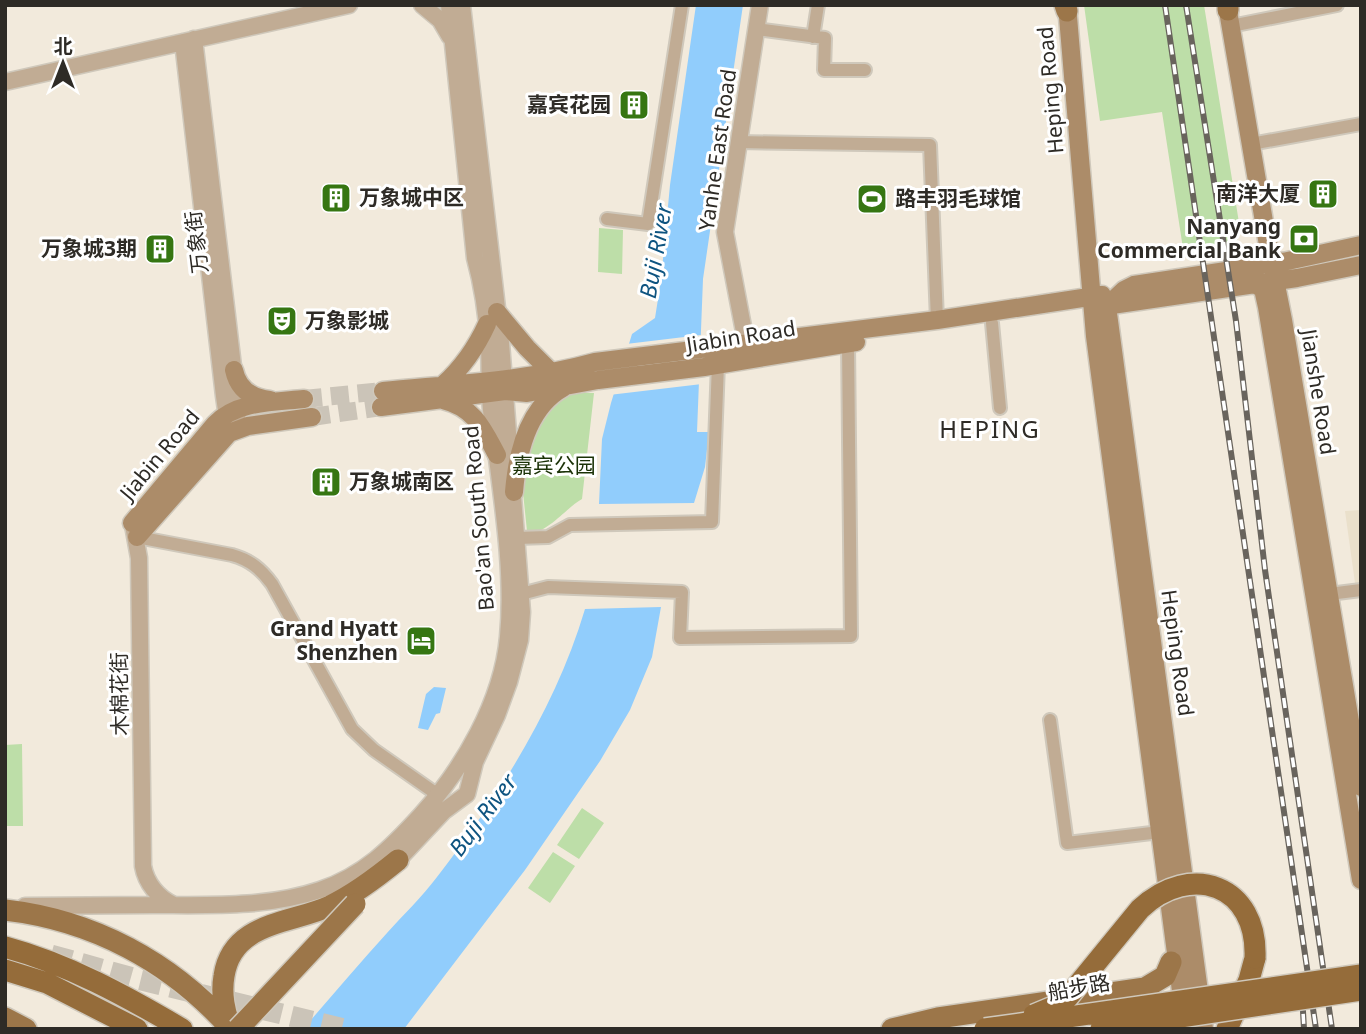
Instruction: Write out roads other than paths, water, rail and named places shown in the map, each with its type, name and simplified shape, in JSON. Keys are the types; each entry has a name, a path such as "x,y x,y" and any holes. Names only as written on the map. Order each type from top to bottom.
{"highway":[{"path":"988,1028 1042,1012 1058,1004 1076,988 1149,900 1172,887 1195,884 1208,885 1230,896 1247,912 1255,932 1255,958 1249,980 1227,1029"},
{"path":"5,947 80,974 182,1029"},
{"path":"5,970 47,983 137,1029"},
{"path":"988,1028 1361,975"},
{"path":"1101,1029 1361,990"}],"main road":[{"name":"Heping Road","path":"1067,7 1097,303 1160,832 1188,1028"},
{"name":"Jianshe Road","path":"1227,10 1329,594 1356,733 1361,787"},
{"path":"1270,255 1275,261 1283,262 1361,245"},
{"name":"Jiabin Road","path":"497,385 527,393 598,380 992,323 1097,303 1134,285 1259,266 1267,262 1270,255"},
{"name":"Jiabin Road","path":"382,399 497,385 595,362 746,342 1097,303 1252,290 1275,282 1361,265"},
{"name":"Jianshe Road","path":"1252,290 1263,289 1267,307 1361,880"},
{"name":"Heping Road","path":"1097,303 1201,1003"},
{"path":"497,455 484,429 474,417 441,392 464,365 492,318 552,373"},
{"path":"232,423 296,400 271,401 253,396 240,386 234,370"},
{"path":"514,492 517,462 524,440 541,408 553,394 565,387"},
{"path":"232,423 312,417"},
{"name":"Jiabin Road","path":"134,530 232,423"},
{"path":"238,1029 398,860"},
{"path":"231,1029 225,1010 223,981 227,961 240,942 260,928 300,917 340,901 398,860"},
{"path":"5,908 80,927 137,951 190,987 231,1029"},
{"path":"1171,962 1174,937"},
{"name":"船步路","path":"960,1015 1145,988 1165,976 1171,962"},
{"name":"船步路","path":"892,1029 1059,990 1155,975 1171,962"},
{"path":"1123,993 1136,996 1146,1005 1147,1021 1142,1029"},
{"path":"1188,1028 1201,1003"},
{"path":"1022,1029 1025,1015 1039,1004"},
{"path":"5,1018 26,1029"}],"street":[{"path":"5,82 349,5"},
{"path":"422,5 440,20 453,43"},
{"name":"Bao'an South Road","path":"449,5 475,258 492,318"},
{"name":"Bao'an South Road","path":"5,908 272,901 297,897 345,881 383,855 438,795 478,731 498,680 508,639 510,592 497,455 497,385 492,318 461,5"},
{"path":"607,219 648,224 682,5"},
{"name":"Yanhe East Road","path":"746,342 725,240 760,5"},
{"path":"813,37 818,5"},
{"path":"1227,10 1337,5"},
{"path":"756,29 825,38 824,70 865,70"},
{"path":"189,41 232,423"},
{"name":"万象街","path":"189,41 234,370 232,423"},
{"path":"1251,144 1361,124"},
{"path":"738,142 930,145 937,320"},
{"path":"992,323 1000,408"},
{"path":"521,594 548,587 682,592 680,638 851,636 848,343"},
{"path":"517,538 548,537 570,524 712,522 711,365"},
{"name":"Bao'an South Road","path":"398,860 444,811 467,794 475,762 512,674 520,640 521,594 514,492 497,385"},
{"path":"134,530 243,558 259,568 272,584 352,729 374,750 438,795"},
{"name":"木棉花街","path":"122,905 139,889 143,866 134,530"},
{"path":"1329,594 1361,590"},
{"path":"1050,720 1067,843 1160,832"},
{"name":"木棉花街","path":"143,866 146,879 160,896 174,905"}],"water":[{"path":"696,5 743,5 703,279 697,432 709,432 705,467 694,503 599,504 602,439 611,403 632,334 655,318 670,185"},
{"name":"Buji River","path":"661,607 652,657 630,710 600,761 525,870 404,1029 303,1029 431,884 482,815 542,716 573,645 585,609"},
{"path":"434,687 446,688 440,713 436,714 428,730 418,728 426,694"}],"tunnel":[{"path":"304,399 383,391"},
{"path":"312,417 381,407"},
{"path":"51,955 133,978 344,1029"}],"railway":[{"path":"1165,5 1316,1029"},
{"path":"1186,5 1236,321 1265,570 1332,1029"},
{"path":"1302,994 1304,1029"}],"place":[{"name":"嘉宾花园","path":"634,105"},
{"name":"南洋大厦","path":"1323,194"},
{"name":"万象城中区","path":"336,198"},
{"name":"路丰羽毛球馆","path":"872,199"},
{"name":"Nanyang Commercial Bank","path":"1304,239"},
{"name":"万象城3期","path":"160,249"},
{"name":"万象影城","path":"282,321"},
{"name":"万象城南区","path":"326,482"},
{"name":"Grand Hyatt Shenzhen","path":"421,641"}],"district":[{"name":"HEPING","path":"990,430"}],"park label":[{"name":"嘉宾公园","path":"554,466"}]}
